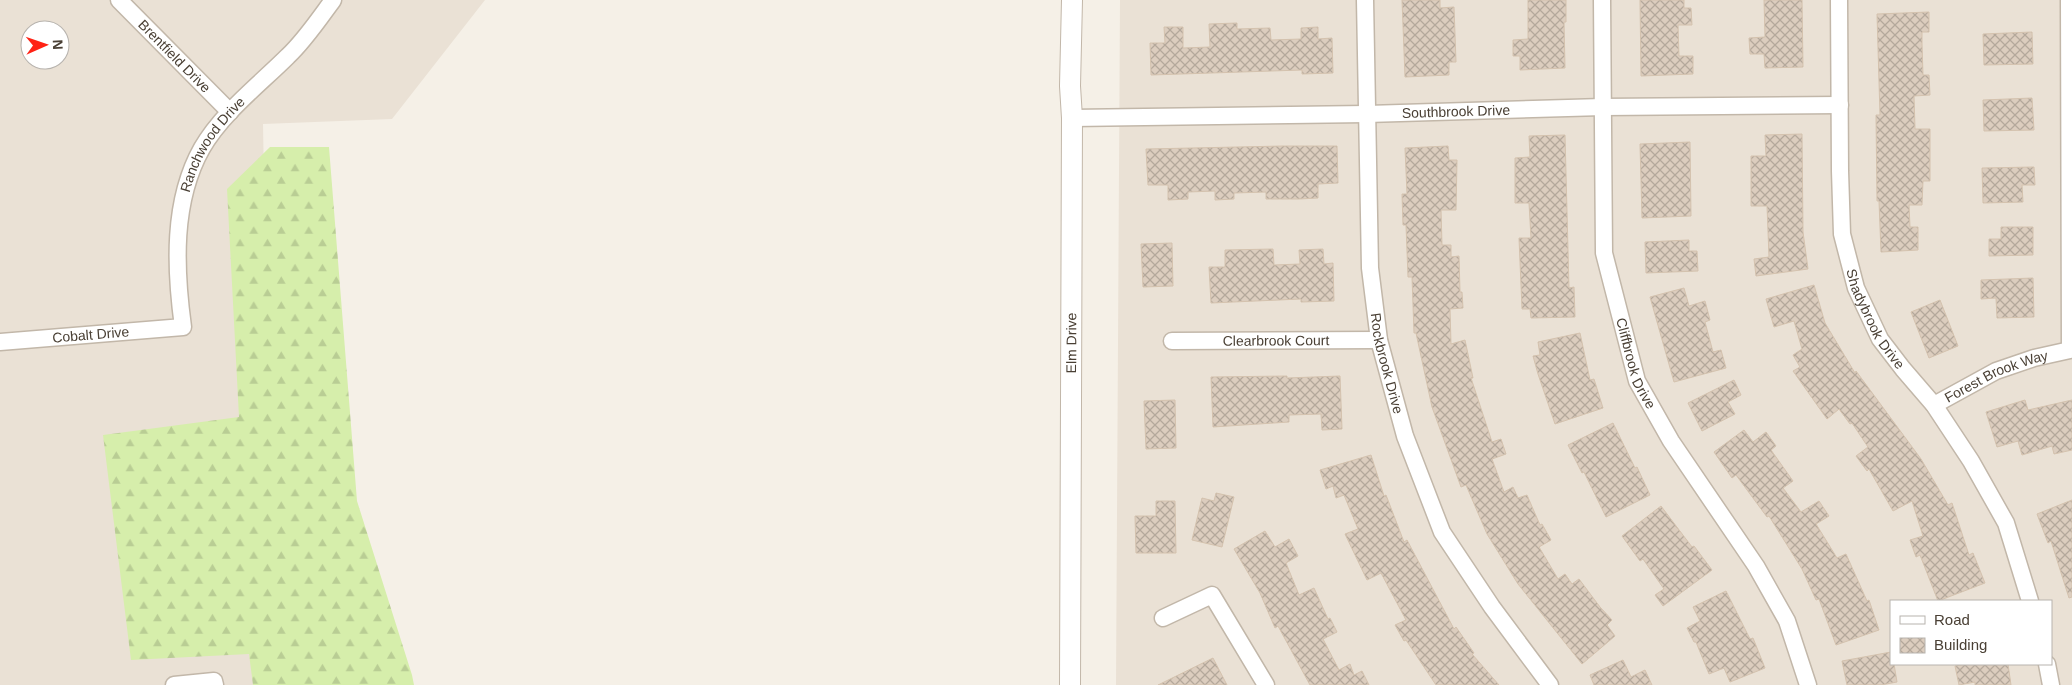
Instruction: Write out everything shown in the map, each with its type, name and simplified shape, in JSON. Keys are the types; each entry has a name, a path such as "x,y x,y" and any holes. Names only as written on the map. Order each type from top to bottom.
{"street":[{"name":"Brentfield Drive","path":"119,0 230,112"},
{"name":"Ranchwood Drive","path":"183,327 178,296 178,251 181,213 185,188 203,146 230,112 290,54 333,0"},
{"name":"Elm Drive","path":"1070,685 1072,118 1070,86 1072,0"},
{"name":"Rockbrook Drive","path":"1365,0 1370,268 1379,340 1405,436 1442,532 1492,607 1550,685"},
{"name":"Cliffbrook Drive","path":"1602,0 1604,252 1638,381 1671,441 1756,566 1783,613 1808,685"},
{"name":"Shadybrook Drive","path":"1840,0 1842,234 1856,288 1880,338 1903,370 1934,405 1971,461 2006,523 2030,600"},
{"name":"Forest Brook Way","path":"1934,405 1996,371 2034,358 2070,350 2069,0"},
{"name":"Southbrook Drive","path":"1072,118 1368,114 1603,107 1840,105"},
{"name":"Cobalt Drive","path":"0,342 183,327"},
{"name":"Clearbrook Court","path":"1172,341 1379,340"},
{"path":"1163,618 1212,595 1266,685"},
{"path":"2047,665 2051,685"},
{"path":"174,685 214,683"}],"shaded area":[{"path":"0,0 485,0 392,119 263,124 273,685 0,685"},
{"path":"1120,0 2072,0 2072,685 1116,685"}],"green space":[{"path":"270,147 329,147 357,501 414,685 253,685 249,654 131,660 103,435 239,417 227,189"}],"building":[{"path":"1402,0 1440,0 1440,8 1454,7 1456,62 1449,62 1449,75 1405,77"},
{"path":"1528,0 1566,0 1566,22 1564,22 1565,68 1520,70 1520,56 1513,56 1513,40 1528,39"},
{"path":"1640,0 1684,0 1684,8 1691,8 1692,25 1678,25 1679,56 1693,56 1693,74 1641,76"},
{"path":"1764,0 1802,0 1803,67 1765,68 1764,54 1750,54 1749,38 1765,37"},
{"path":"1929,12 1929,32 1922,32 1922,44 1923,75 1929,75 1930,95 1914,96 1915,129 1930,129 1930,181 1923,181 1922,205 1909,205 1910,227 1918,227 1918,250 1881,252 1879,201 1877,201 1876,115 1880,115 1877,14"},
{"path":"1237,23 1237,29 1270,28 1271,40 1301,39 1301,28 1318,27 1318,39 1332,38 1333,73 1302,74 1302,70 1151,75 1150,43 1165,43 1164,27 1183,27 1183,48 1210,47 1209,24"},
{"path":"2032,32 2033,64 1984,65 1983,34"},
{"path":"2032,98 2034,130 1984,131 1983,100"},
{"path":"1802,134 1803,232 1808,269 1756,276 1754,259 1769,257 1767,206 1751,206 1751,156 1766,156 1765,135"},
{"path":"1565,135 1569,288 1574,287 1575,317 1531,318 1530,309 1522,309 1519,238 1531,238 1529,203 1515,203 1515,158 1530,157 1529,136"},
{"path":"1690,142 1691,216 1642,218 1640,144"},
{"path":"1337,146 1338,183 1318,184 1318,198 1266,199 1266,192 1234,193 1234,199 1215,200 1215,191 1188,192 1188,199 1168,200 1168,185 1148,185 1146,149"},
{"path":"1448,146 1449,160 1457,160 1456,210 1441,210 1442,245 1451,245 1451,257 1459,256 1460,292 1462,292 1463,308 1450,309 1451,344 1465,340 1473,378 1471,378 1492,442 1501,439 1506,454 1492,459 1504,492 1513,487 1518,498 1527,495 1540,525 1542,524 1551,540 1539,547 1558,579 1565,574 1572,584 1579,579 1612,620 1607,625 1615,636 1582,664 1518,584 1487,534 1466,485 1461,487 1432,407 1416,333 1414,333 1412,277 1408,277 1406,225 1403,225 1402,194 1407,194 1405,148"},
{"path":"2034,167 2035,185 2022,185 2023,202 1983,203 1982,168"},
{"path":"2001,227 2033,227 2033,255 1989,256 1989,239 2001,239"},
{"path":"1689,240 1689,251 1697,251 1698,271 1646,273 1645,242"},
{"path":"1172,243 1173,286 1143,287 1141,244"},
{"path":"1273,249 1274,265 1300,264 1299,250 1323,249 1324,264 1333,263 1334,301 1301,302 1301,299 1211,303 1209,267 1225,267 1225,250"},
{"path":"2033,278 2034,317 1997,318 1996,298 1981,299 1981,280"},
{"path":"1814,285 1825,323 1855,373 1856,371 1921,459 1948,505 1952,503 1969,555 1973,553 1985,583 1938,600 1920,555 1916,557 1910,540 1923,536 1912,501 1893,511 1869,469 1867,471 1856,456 1868,447 1852,423 1850,424 1839,409 1827,419 1793,371 1800,367 1793,355 1802,349 1794,321 1774,327 1766,299"},
{"path":"1684,288 1689,306 1705,301 1710,320 1705,322 1713,352 1721,350 1726,368 1674,382 1650,297"},
{"path":"1940,300 1958,346 1929,358 1911,312"},
{"path":"1580,333 1590,380 1594,379 1603,408 1555,424 1533,356 1540,355 1538,342"},
{"path":"1287,376 1287,378 1340,376 1342,429 1322,430 1321,414 1289,415 1289,422 1213,427 1211,377"},
{"path":"1734,380 1741,395 1728,402 1735,414 1702,431 1688,403"},
{"path":"1175,400 1176,448 1146,449 1144,401"},
{"path":"2025,400 2028,410 2072,400 2072,450 2054,454 2052,446 2022,455 2018,441 1997,447 1986,412"},
{"path":"1613,423 1650,495 1606,517 1584,472 1582,473 1568,445"},
{"path":"1744,430 1753,442 1766,432 1776,446 1771,450 1793,481 1783,488 1801,512 1819,501 1829,516 1816,524 1837,558 1846,554 1867,601 1869,600 1879,630 1836,645 1819,599 1816,600 1802,569 1769,516 1767,517 1736,475 1732,478 1714,452"},
{"path":"1371,455 1384,496 1386,495 1404,542 1407,540 1454,629 1456,627 1474,653 1472,654 1499,685 1436,685 1406,640 1404,641 1395,625 1406,620 1381,573 1367,580 1345,534 1358,529 1344,495 1336,498 1333,486 1326,489 1320,470"},
{"path":"1216,493 1234,497 1222,547 1192,540 1202,498 1214,501"},
{"path":"2072,500 2072,597 2069,598 2051,541 2048,543 2037,514"},
{"path":"1156,501 1175,501 1176,553 1136,553 1135,516 1156,516"},
{"path":"1661,506 1712,570 1663,606 1655,595 1664,589 1643,559 1640,561 1622,536"},
{"path":"1265,531 1275,547 1289,539 1298,556 1286,563 1299,595 1314,588 1328,619 1330,618 1337,632 1323,639 1339,670 1350,664 1354,675 1362,671 1369,685 1310,685 1278,626 1275,628 1260,593 1234,549"},
{"path":"1726,591 1750,639 1753,638 1765,668 1730,682 1724,668 1709,674 1696,642 1694,642 1687,628 1700,621 1693,607"},
{"path":"1890,652 1890,665 1894,665 1897,682 1881,685 1847,685 1842,661"},
{"path":"1213,658 1227,685 1158,685"},
{"path":"1623,660 1631,677 1645,670 1652,685 1594,685 1590,675"},
{"path":"2008,665 2011,685 1975,685 1975,682 1959,685 1955,666"}]}
